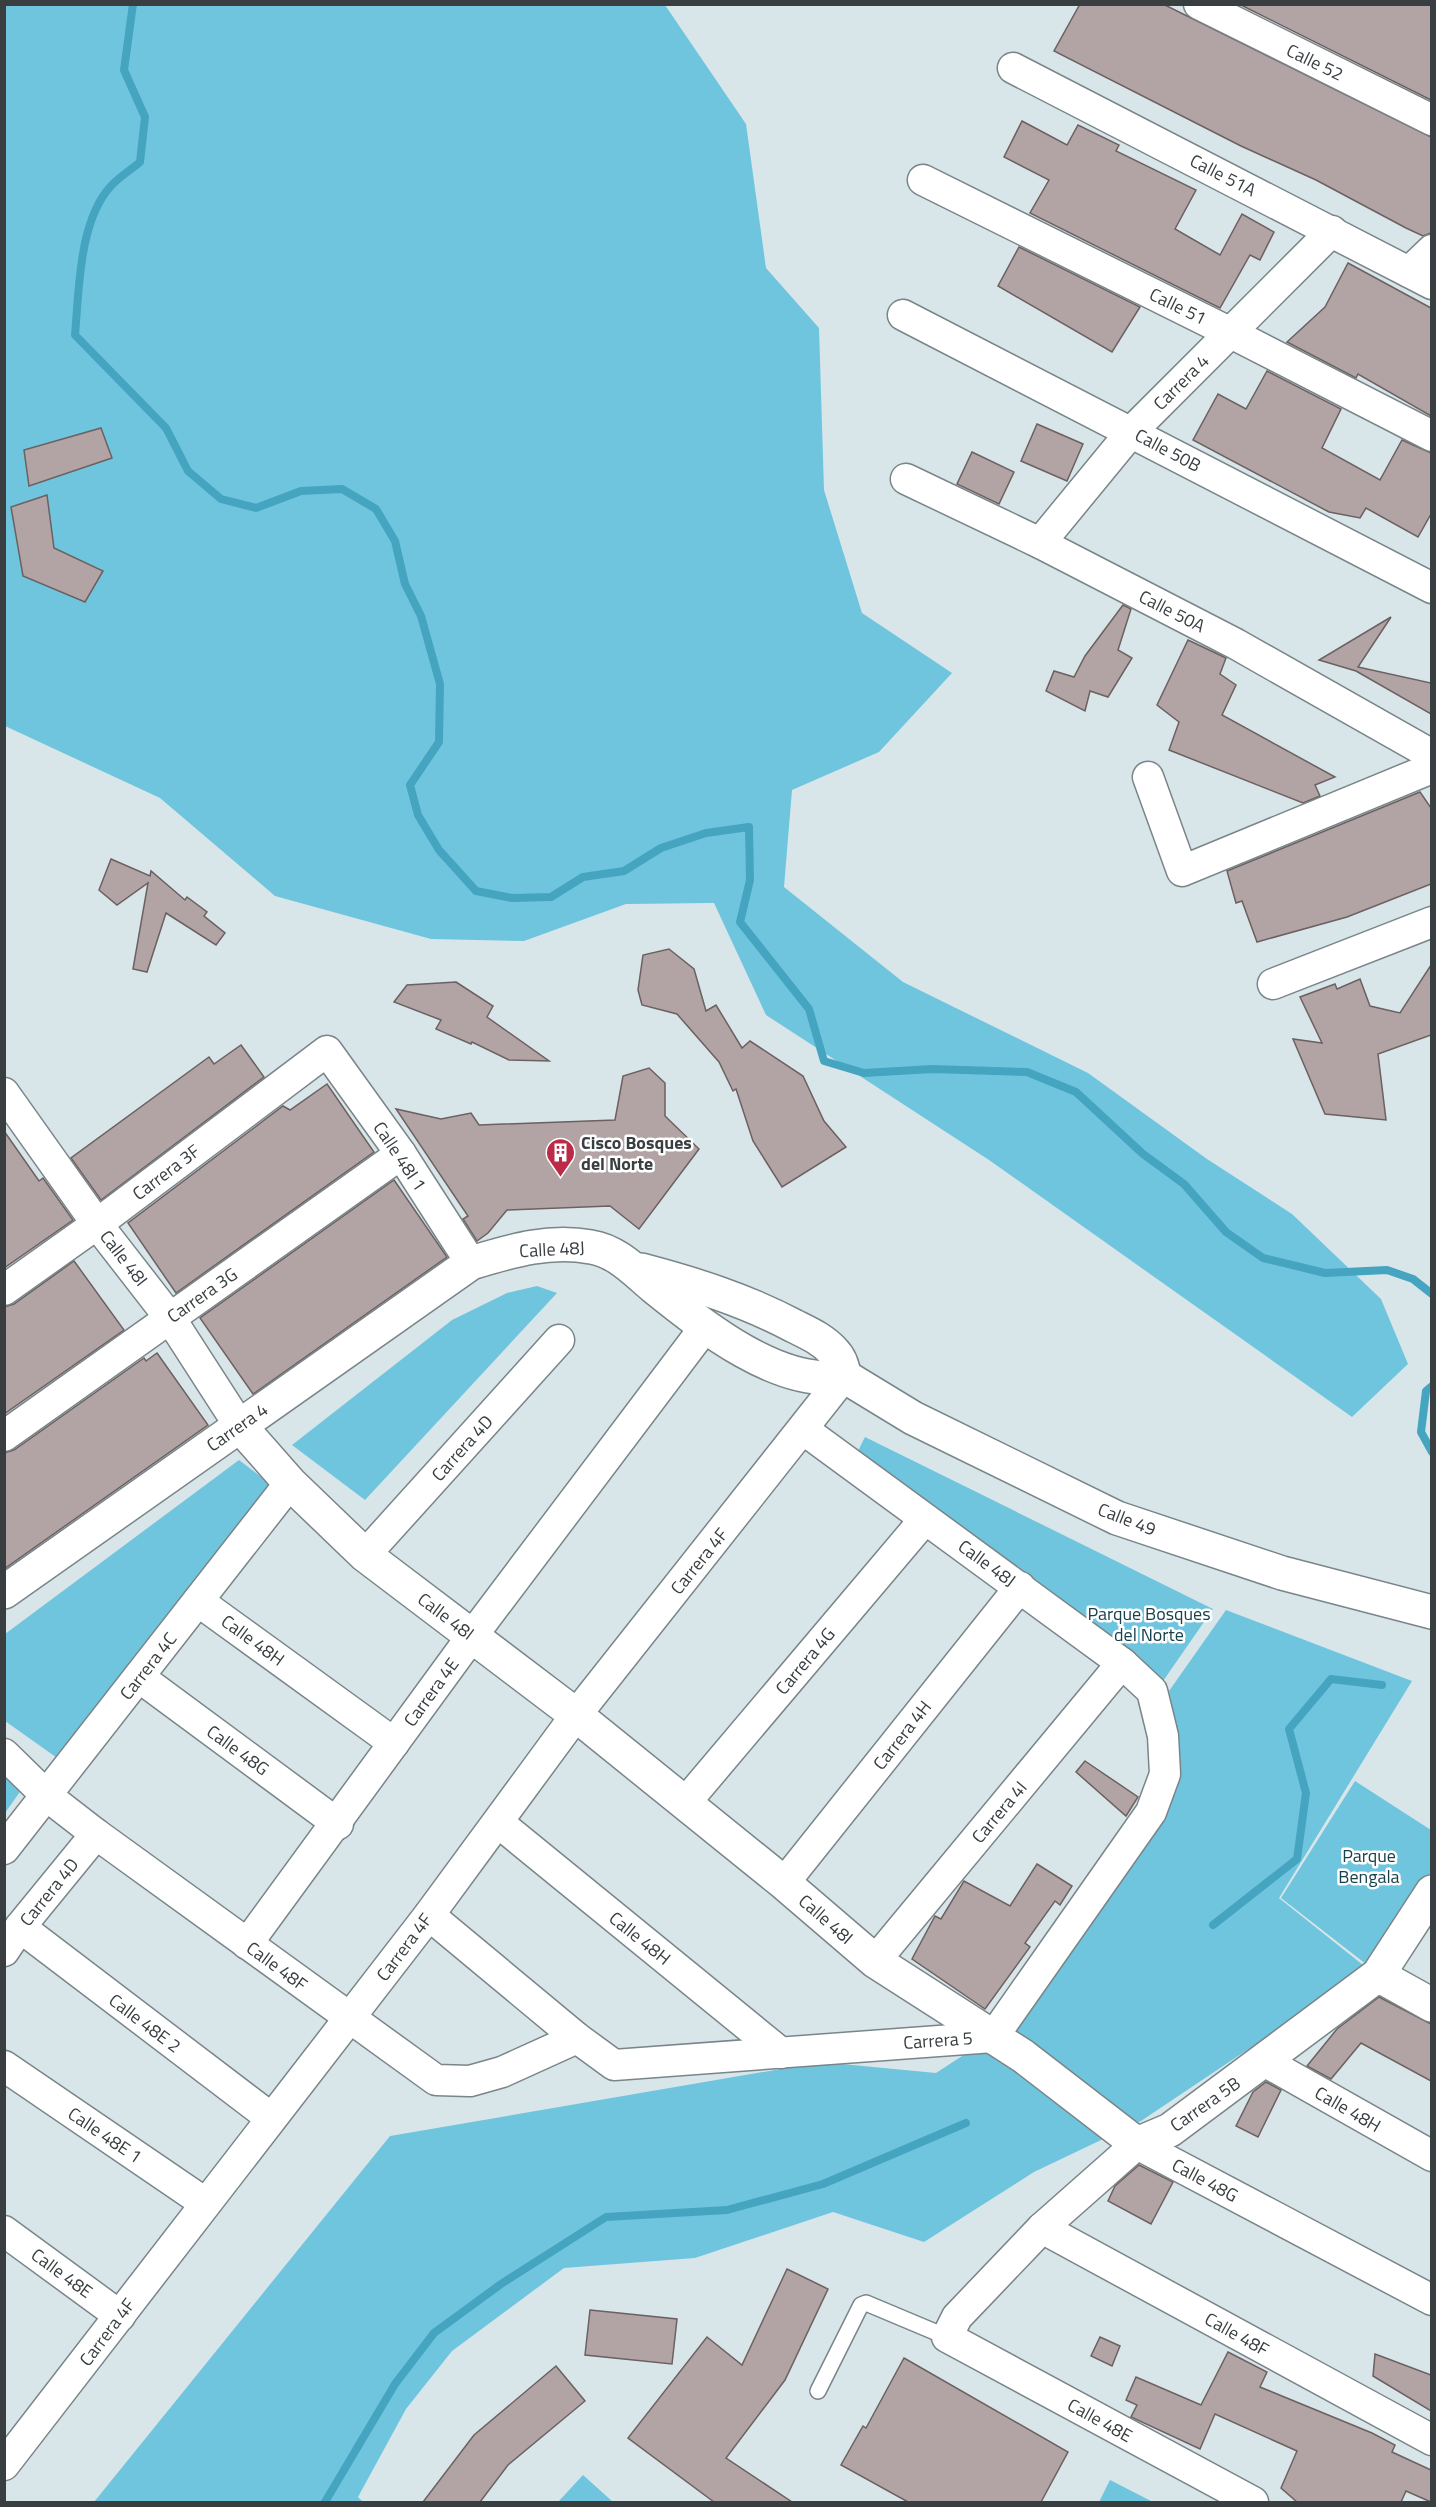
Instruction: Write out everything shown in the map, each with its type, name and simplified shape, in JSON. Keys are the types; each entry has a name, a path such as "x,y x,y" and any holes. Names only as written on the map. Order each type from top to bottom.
{"main road":[{"name":"Calle 48J","path":"471,1263 525,1246 592,1247 614,1254 630,1267 705,1327 750,1355 769,1364 821,1378 844,1376 839,1358 822,1340 774,1315 696,1284 630,1267"},
{"name":"Carrera 4","path":"4,1592 471,1263"},
{"name":"Calle 49","path":"844,1376 913,1418 1117,1518 1282,1573 1431,1612"},
{"name":"Calle 48I","path":"239,1425 290,1483 365,1555 576,1715 784,1883 875,1961 993,2037"},
{"name":"Carrera 5B","path":"1137,2144 1170,2130 1378,1975 1431,1892"},
{"path":"1378,1975 1431,2005"},
{"name":"Calle 48G","path":"993,2037 1023,2056 1137,2144"}],"street":[{"name":"Calle 52","path":"1199,4 1431,120"},
{"name":"Calle 51A","path":"1013,68 1420,278"},
{"name":"Calle 51","path":"923,180 1231,333 1431,436"},
{"name":"Carrera 4","path":"1040,543 1132,431 1332,231"},
{"path":"1420,278 1431,250"},
{"name":"Calle 50B","path":"903,315 1132,431 1431,588"},
{"name":"Calle 50A","path":"906,479 1040,543 1236,644 1431,755"},
{"path":"1148,777 1182,871 1431,768"},
{"path":"1274,984 1431,922"},
{"name":"Calle 48I 1","path":"327,1051 401,1154 471,1263"},
{"name":"Carrera 3F","path":"4,1290 98,1224 327,1051"},
{"name":"Calle 48I","path":"9,1109 170,1318 239,1425"},
{"name":"Carrera 3G","path":"4,1436 401,1154"},
{"name":"Carrera 4E","path":"247,1944 338,1824 472,1636 705,1327"},
{"name":"Carrera 4D","path":"365,1555 559,1340"},
{"path":"804,1430 844,1376"},
{"name":"Calle 48J","path":"804,1430 1122,1663 1152,1692 1163,1736 1165,1774"},
{"name":"Carrera 4F","path":"4,2465 429,1915 576,1715 804,1430"},
{"name":"Carrera 4C","path":"4,1849 290,1483"},
{"name":"Carrera 4G","path":"685,1803 925,1519"},
{"name":"Carrera 4H","path":"784,1883 1020,1587"},
{"name":"Calle 48H","path":"198,1601 394,1743"},
{"name":"Carrera 4I","path":"875,1961 1122,1663"},
{"name":"Calle 48G","path":"139,1677 338,1824"},
{"name":"Calle 48F","path":"4,1754 47,1796 96,1834 436,2080 470,2080 502,2072 577,2038"},
{"name":"Carrera 5","path":"577,2038 614,2065 993,2037 1151,1812 1165,1774"},
{"name":"Calle 48H","path":"499,1822 781,2053"},
{"name":"Carrera 4D","path":"12,1939 96,1834"},
{"path":"429,1915 577,2038"},
{"name":"Calle 48E 2","path":"12,1939 271,2118"},
{"name":"Calle 48H","path":"1264,2061 1431,2156"},
{"name":"Calle 48E 1","path":"4,2067 205,2203"},
{"name":"Calle 48G","path":"1137,2144 1431,2300"},
{"name":"Carrera 5B","path":"947,2337 957,2317 1042,2228 1137,2144"},
{"name":"Calle 48F","path":"1042,2228 1431,2440"},
{"name":"Calle 48E","path":"9,2245 120,2316"},
{"name":"Calle 48E","path":"947,2337 1253,2502"}],"lane":[{"path":"818,2391 861,2306 866,2303 947,2337"}],"green space":[{"path":"4,5 665,5 746,124 766,268 819,328 824,490 862,613 952,673 879,752 792,790 784,887 903,982 1088,1073 1207,1159 1292,1214 1381,1299 1408,1364 1352,1417 989,1160 766,1015 714,903 626,904 524,941 431,939 275,896 160,798 5,726"},
{"path":"537,1286 557,1293 365,1500 292,1445 452,1320 507,1293"},
{"name":"Parque Bosques del Norte","path":"865,1437 1213,1609 1161,1684 857,1453"},
{"path":"239,1460 277,1489 60,1760 5,1721 5,1634"},
{"path":"1226,1610 1412,1681 1279,1898 1368,1969 1141,2121 1034,2172 924,2242 833,2212 695,2258 564,2268 452,2351 406,2409 358,2497 363,2502 94,2502 390,2136 821,2062 936,2073 1025,2015 1165,1819 1180,1778 1178,1735 1169,1691"},
{"path":"4,1772 22,1789 5,1813 4,1813"},
{"name":"Parque Bengala","path":"1355,1781 1431,1830 1431,1872 1371,1968 1281,1898"},
{"path":"583,2475 613,2502 558,2502"},
{"path":"1110,2480 1153,2502 1099,2502"}],"building":[{"path":"1080,4 1163,4 1431,137 1431,233 1423,236 1406,228 1316,180 1241,146 1054,51"},
{"path":"1239,4 1431,4 1431,100"},
{"path":"1022,121 1067,145 1078,125 1119,145 1116,151 1196,190 1175,229 1220,255 1242,214 1274,232 1260,260 1250,255 1220,308 1030,213 1049,180 1004,157"},
{"path":"1019,247 1140,307 1112,352 998,286"},
{"path":"1348,263 1431,308 1431,416 1358,374 1356,378 1287,342 1325,307"},
{"path":"1267,371 1341,409 1322,448 1380,480 1402,440 1431,453 1431,514 1418,537 1366,508 1360,518 1329,512 1193,440 1218,394 1246,409"},
{"path":"1037,424 1083,444 1067,481 1021,461"},
{"path":"101,428 112,458 29,486 24,450"},
{"path":"972,452 1014,472 999,504 957,484"},
{"path":"47,495 54,548 103,571 85,602 23,576 11,507"},
{"path":"1123,605 1131,609 1118,650 1132,658 1108,697 1090,691 1085,711 1046,691 1054,671 1074,677 1085,656"},
{"path":"1391,617 1358,667 1431,683 1431,714 1356,671 1319,660"},
{"path":"1188,640 1226,658 1220,674 1236,685 1222,715 1335,777 1315,785 1320,796 1303,803 1169,750 1179,722 1157,705"},
{"path":"1420,792 1431,808 1431,884 1347,917 1257,942 1242,901 1236,903 1227,871"},
{"path":"111,859 150,876 151,871 185,900 187,897 207,912 204,916 225,933 216,945 166,913 147,972 133,969 148,883 117,905 99,890"},
{"path":"669,949 694,969 706,1011 716,1005 742,1048 750,1041 803,1076 824,1121 846,1147 782,1187 753,1141 736,1089 733,1091 719,1062 677,1014 642,1005 638,990 643,955"},
{"path":"1431,965 1431,1035 1378,1054 1386,1120 1325,1114 1293,1039 1322,1043 1300,997 1335,984 1337,989 1360,979 1370,1006 1400,1013"},
{"path":"456,982 493,1006 487,1017 549,1061 509,1060 472,1042 471,1044 436,1029 441,1020 394,1002 407,985"},
{"path":"241,1045 264,1077 101,1200 71,1158 209,1057 214,1064"},
{"name":"Cisco Bosques del Norte","path":"649,1068 665,1083 665,1116 699,1149 639,1229 610,1206 507,1210 488,1233 477,1241 463,1219 468,1216 396,1109 441,1119 471,1113 479,1125 615,1120 623,1076"},
{"path":"327,1084 374,1152 176,1293 128,1223 283,1106 290,1110"},
{"path":"4,1131 39,1181 43,1178 73,1220 4,1268"},
{"path":"394,1180 447,1257 253,1394 200,1318"},
{"path":"74,1261 124,1330 4,1414 4,1307 14,1304"},
{"path":"157,1353 208,1425 4,1569 4,1453 14,1450 144,1358 146,1361"},
{"path":"1085,1761 1138,1797 1126,1816 1076,1772"},
{"path":"1037,1864 1072,1886 1060,1905 1055,1901 1025,1943 1030,1947 985,2009 912,1959 935,1916 941,1919 964,1881 1010,1906"},
{"path":"1379,1997 1431,2024 1431,2081 1361,2043 1331,2079 1307,2066 1337,2029"},
{"path":"1266,2082 1281,2090 1258,2137 1236,2126 1253,2092"},
{"path":"1139,2165 1173,2182 1151,2224 1108,2201 1115,2186"},
{"path":"787,2269 828,2289 785,2380 726,2458 792,2502 714,2502 628,2438 707,2337 742,2365"},
{"path":"590,2310 677,2319 672,2364 585,2355"},
{"path":"1100,2337 1120,2346 1112,2366 1091,2356"},
{"path":"1228,2352 1267,2372 1260,2387 1372,2433 1395,2445 1392,2452 1431,2470 1431,2502 1406,2491 1401,2502 1297,2502 1281,2488 1297,2451 1215,2414 1200,2449 1131,2417 1137,2405 1126,2400 1136,2377 1201,2405"},
{"path":"1375,2354 1431,2375 1431,2411 1373,2376"},
{"path":"904,2358 1068,2452 1041,2502 908,2502 841,2465 863,2426 866,2428"},
{"path":"556,2366 585,2401 508,2465 480,2502 423,2502 474,2435"}],"waterway":[{"path":"133,4 124,70 145,117 140,162 111,186 100,200 92,217 82,256 75,335 166,428 188,471 221,499 256,508 301,491 342,489 376,509 395,541 405,584 421,616 440,684 439,742 410,785 418,815 439,850 476,891 512,898 551,897 583,877 624,871 661,848 706,833 749,827 750,880 740,922 809,1009 824,1061 864,1073 932,1069 1027,1072 1076,1092 1143,1154 1184,1184 1226,1232 1263,1258 1325,1273 1387,1270 1413,1279 1432,1294"},
{"path":"1432,1386 1426,1391 1421,1432 1432,1452"},
{"path":"1213,1925 1297,1859 1306,1793 1289,1729 1331,1679 1382,1685"},
{"path":"325,2502 395,2384 434,2333 501,2284 606,2217 727,2210 823,2184 966,2123"}],"place":[{"name":"Cisco Bosques del Norte","path":"560,1178"}]}
